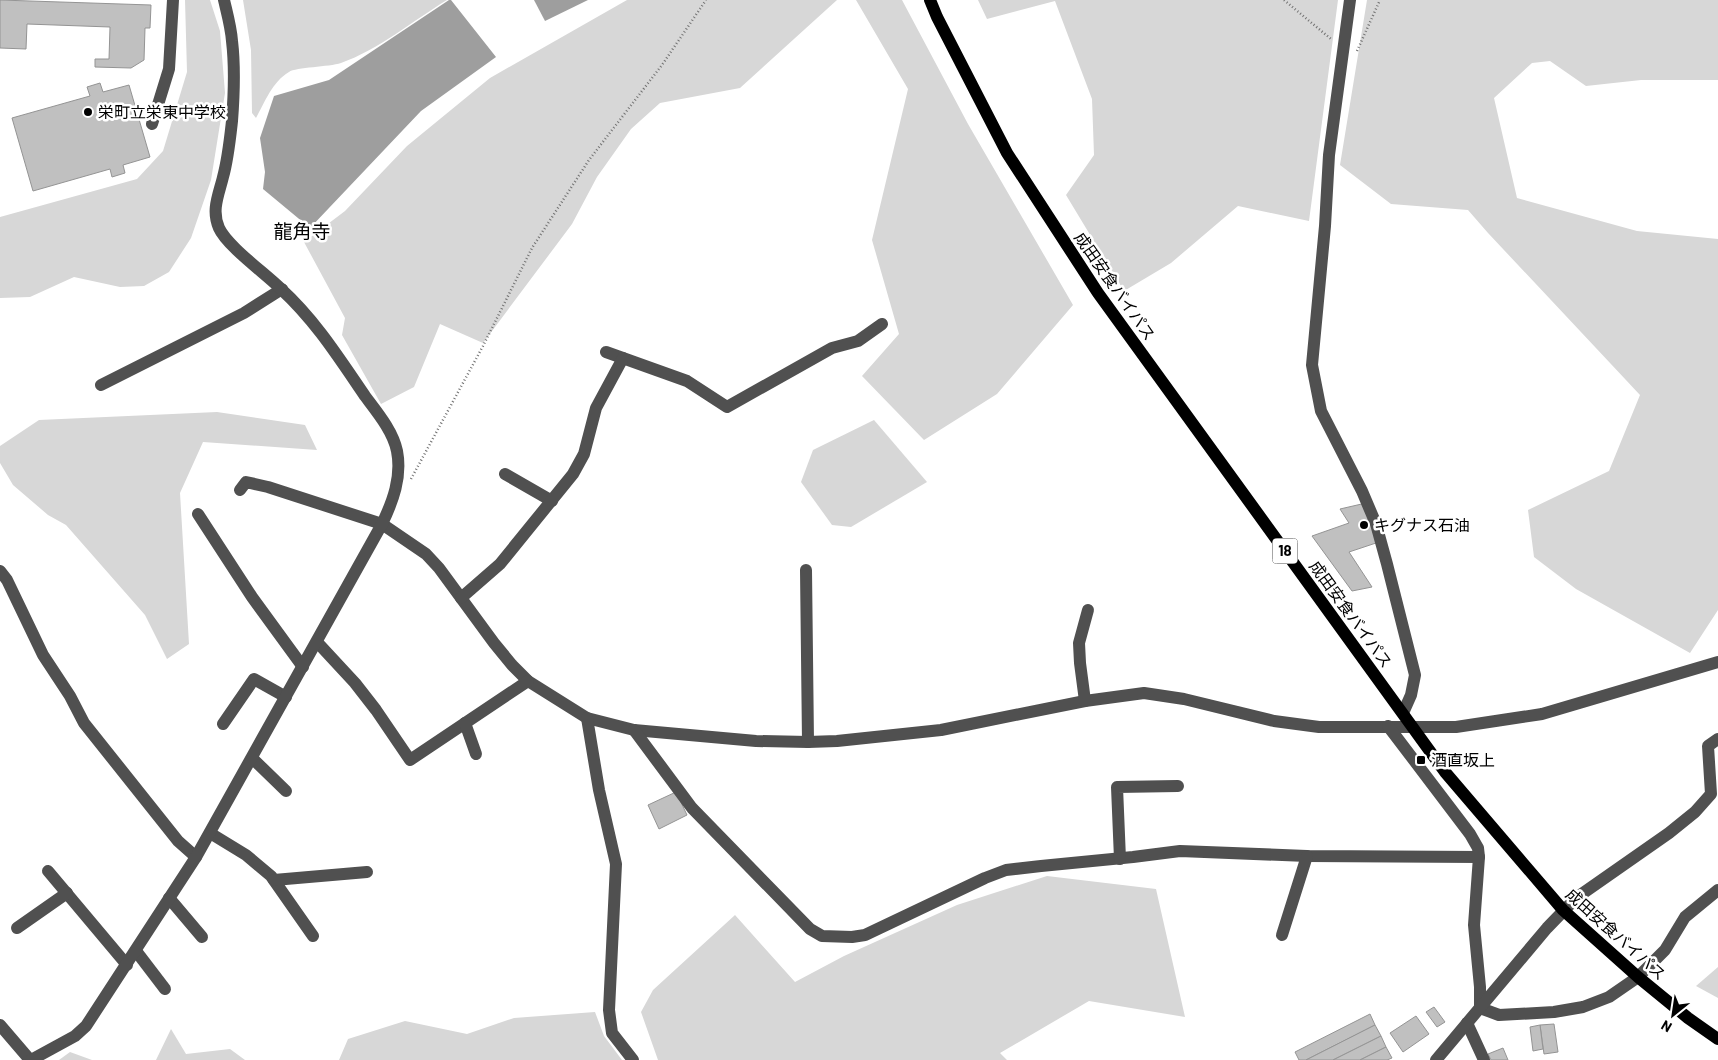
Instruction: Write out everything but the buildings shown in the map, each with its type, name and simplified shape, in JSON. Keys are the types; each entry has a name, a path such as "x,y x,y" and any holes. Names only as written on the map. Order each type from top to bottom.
{"main road":[{"name":"成田安食バイパス","path":"930,0 1007,153 1098,293 1445,772 1562,910 1688,1018 1718,1039"}],"street":[{"path":"152,124 169,69 173,0"},
{"path":"0,1025 30,1060 76,1036 86,1026 136,951 210,833 382,524 392,502 399,471 397,449 388,429 338,356 306,313 227,240 219,228 215,213 217,195 223,176 232,120 232,41 224,0"},
{"path":"1350,0 1329,155 1325,226 1312,365 1321,411 1362,491 1376,524 1387,564 1416,675 1412,695 1403,713"},
{"path":"101,385 244,313 282,289"},
{"path":"606,352 687,381 727,406 832,348 858,341 882,324"},
{"path":"461,598 500,564 573,474 584,454 596,408 623,358"},
{"path":"505,474 552,501"},
{"path":"240,490 246,482 268,487 382,524 426,554 439,568 494,643 528,681 587,718 634,730 756,741 808,742 940,730 1085,701 1144,693 1184,699 1292,724 1320,727 1456,727 1542,714 1718,662"},
{"path":"198,514 252,597 303,667"},
{"path":"806,570 808,742"},
{"path":"0,571 7,580 43,655 70,696 84,723 178,841 196,857"},
{"path":"1085,701 1079,643 1088,610"},
{"path":"317,642 355,683 410,760 528,681"},
{"path":"223,724 254,679 286,696"},
{"path":"587,718 599,790 616,864 609,1010 612,1033 633,1060"},
{"path":"466,723 476,754"},
{"path":"1388,726 1470,834 1478,848 1479,858 1474,925 1480,987 1480,1008"},
{"path":"634,730 692,808 810,929 822,936 852,937 865,935 985,878 1006,870 1180,851 1307,856 1479,858"},
{"path":"1436,1060 1562,910 1576,898 1669,833 1695,812 1711,794 1708,746 1718,739"},
{"path":"252,758 286,791"},
{"path":"1120,859 1117,787 1178,786"},
{"path":"210,833 246,855 274,880 313,936"},
{"path":"1282,935 1307,856"},
{"path":"48,871 127,965"},
{"path":"274,880 367,872"},
{"path":"1480,1008 1499,1015 1554,1012 1583,1007 1610,997 1638,976 1665,950 1685,917 1718,890"},
{"path":"17,928 67,894"},
{"path":"169,898 202,937"},
{"path":"136,951 165,988"},
{"path":"1467,1023 1484,1060"}],"path":[{"path":"407,487 483,346 532,248 589,160 662,64 706,0"},
{"path":"1284,0 1343,49"},
{"path":"1357,52 1380,0"}],"shaded area":[{"path":"185,0 210,0 220,31 225,93 211,180 191,238 169,272 144,286 120,287 74,277 30,297 0,298 0,217 137,179 163,151 187,72"},
{"path":"243,0 447,0 382,43 355,57 341,63 289,72 273,87 256,118 252,113 251,50"},
{"path":"451,0 496,57 421,111 310,228 263,189 265,172 260,138 274,96 329,80"},
{"path":"534,0 588,0 545,21"},
{"path":"627,0 837,0 740,88 660,103 631,129 597,177 572,224 483,343 440,324 414,387 381,404 342,335 345,318 304,242 345,211 407,146 490,78"},
{"path":"856,0 902,0 968,124 1073,305 997,394 924,440 862,376 899,334 872,240 908,89"},
{"path":"978,0 1338,0 1309,221 1238,206 1171,263 1124,291 1066,195 1094,155 1092,99 1055,1 987,19"},
{"path":"1367,0 1718,0 1718,80 1641,80 1586,86 1550,61 1532,63 1494,98 1517,198 1637,231 1718,239 1718,610 1690,653 1576,589 1534,557 1528,510 1609,471 1640,395 1468,210 1391,204 1340,165"},
{"path":"217,412 305,425 317,450 203,442 180,493 189,644 167,659 145,615 66,525 48,515 13,485 0,463 0,446 39,420"},
{"path":"874,420 927,482 851,527 832,525 801,482 813,450"},
{"path":"1047,876 1156,889 1185,1017 1089,1001 1000,1053 1007,1060 658,1060 641,1012 653,990 735,915 795,982 844,956 957,905"},
{"path":"1718,967 1718,998 1696,986"},
{"path":"595,1012 604,1036 622,1060 339,1060 348,1039 405,1021 467,1034 514,1018"},
{"path":"171,1029 186,1054 230,1049 245,1060 156,1060"},
{"path":"70,1052 92,1060 59,1060"}],"place":[{"name":"栄町立栄東中学校","path":"88,112"},
{"name":"キグナス石油","path":"1364,525"},
{"name":"酒直坂上","path":"1421,760"}],"district":[{"name":"龍角寺","path":"302,231"}]}
